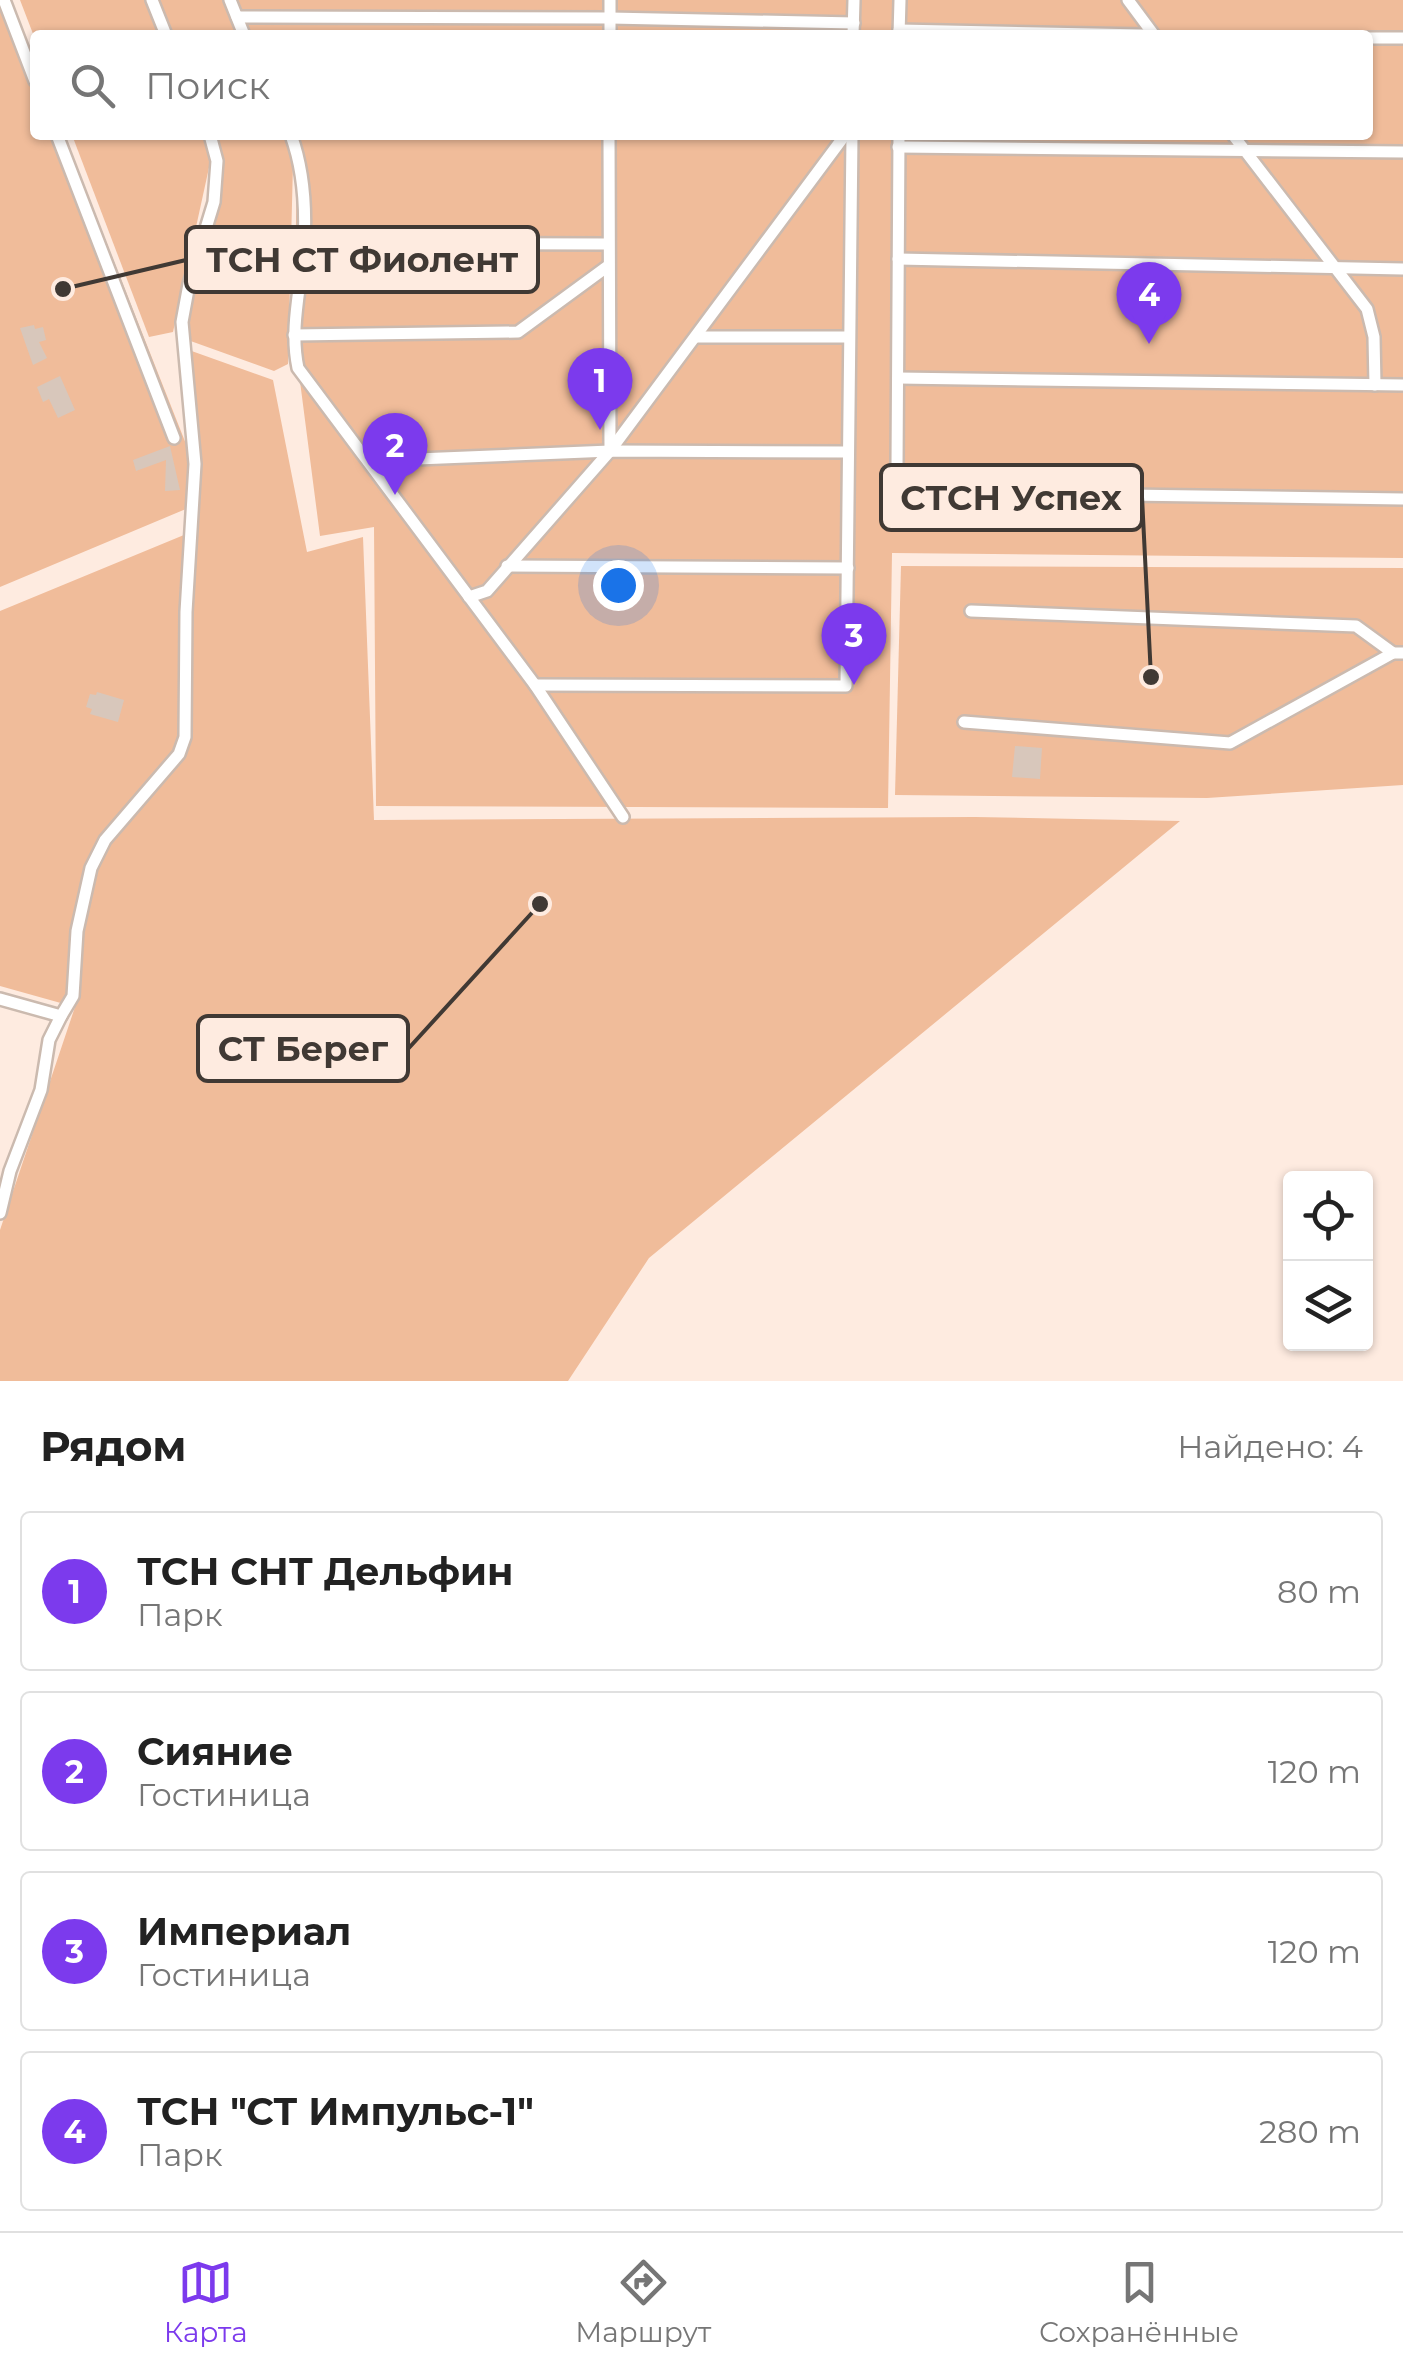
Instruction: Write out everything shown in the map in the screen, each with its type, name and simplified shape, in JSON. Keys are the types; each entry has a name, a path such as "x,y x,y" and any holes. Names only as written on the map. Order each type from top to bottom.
{"street":[{"path":"4,0 30,68"},
{"path":"152,0 164,30"},
{"path":"230,0 242,30"},
{"path":"610,0 610,30"},
{"path":"237,17 610,18 854,29 854,0"},
{"path":"899,30 900,0"},
{"path":"1128,0 1150,30"},
{"path":"1373,38 1403,38"},
{"path":"59,140 174,438"},
{"path":"0,1212 10,1171 42,1090 48,1040 74,996 76,931 91,868 105,840 178,754 185,737 186,612 195,464 182,322 189,284 214,202 217,162 211,140"},
{"path":"292,140 302,182 304,243 294,334 298,368 535,685 623,818"},
{"path":"609,140 610,451"},
{"path":"469,597 487,591 610,451 844,140"},
{"path":"535,685 846,686 848,140"},
{"path":"1236,140 1372,318 1375,384"},
{"path":"1403,152 898,141 897,468 908,488 920,492 1403,499"},
{"path":"304,243 608,244"},
{"path":"898,259 1403,269"},
{"path":"294,334 518,332 608,266"},
{"path":"696,338 850,337"},
{"path":"898,378 1403,385"},
{"path":"368,461 610,451 848,452"},
{"path":"507,566 848,568"},
{"path":"964,722 1230,743 1398,653 1356,626 971,611"},
{"path":"0,999 61,1016"}],"shaded area":[{"path":"0,0 11,0 30,49 30,140 66,140 186,444 193,506 0,587"},
{"path":"20,0 148,0 161,30 32,30"},
{"path":"157,0 225,0 236,30 170,30"},
{"path":"235,0 1403,0 1403,558 892,553 888,808 376,806 374,527 320,536 294,335 297,164 288,140 1373,140 1373,30 247,30"},
{"path":"74,140 206,140 212,154 173,332 149,337"},
{"path":"214,140 286,140 293,164 288,364 274,371 185,339 184,322 221,158"},
{"path":"186,349 273,380 307,552 363,537 374,820 975,817 1180,821 649,1258 568,1381 0,1381 0,1230 75,1007 0,986 0,611 196,530"},
{"path":"901,566 1403,568 1403,785 1207,798 895,795"}],"building":[{"path":"34,325 35,329 43,327 46,340 39,342 47,358 33,365 20,328"},
{"path":"60,376 75,410 58,418 49,399 43,402 37,387"},
{"path":"170,446 180,490 165,491 166,460 136,471 133,460"},
{"path":"97,692 124,700 118,722 90,714 92,709 86,707 90,694"},
{"path":"1015,746 1042,748 1040,779 1012,777"}],"place":[{"name":"ТСН СТ Фиолент","path":"63,289"},
{"name":"ТСН \"СТ Импульс-1\"","path":"1149,344"},
{"name":"ТСН СНТ Дельфин","path":"600,430"},
{"name":"Сияние","path":"395,495"},
{"name":"СТСН Успех","path":"1151,677"},
{"name":"Империал","path":"854,685"},
{"name":"СТ Берег","path":"540,904"}]}
